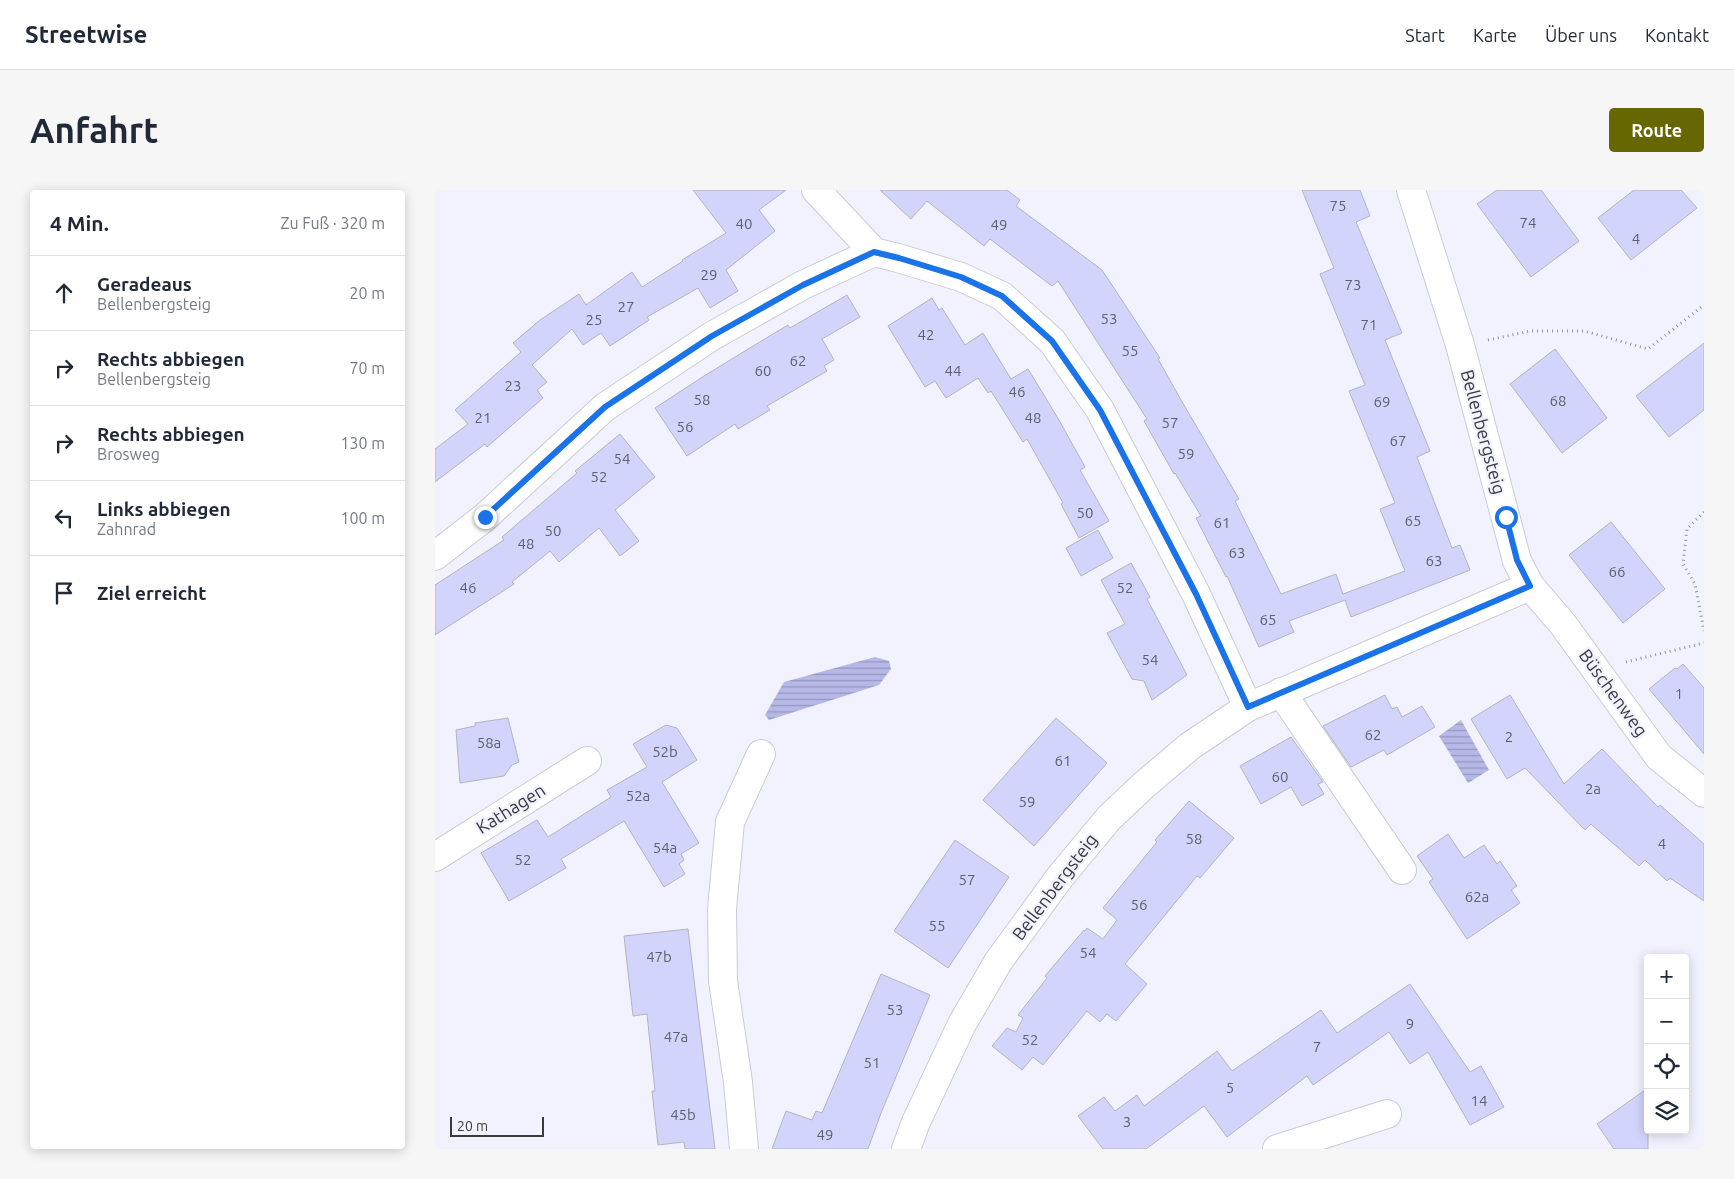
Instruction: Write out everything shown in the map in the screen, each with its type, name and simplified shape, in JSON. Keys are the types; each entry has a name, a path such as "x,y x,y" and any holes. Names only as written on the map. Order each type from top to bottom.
{"street":[{"path":"816,190 874,252 961,277 1002,296 1052,341 1100,410 1196,594 1248,707"},
{"name":"Bellenbergsteig","path":"905,1149 962,1024 998,962 1060,877 1109,818 1144,785 1190,746 1248,707 1530,586 1517,560 1460,345 1411,190"},
{"path":"435,556 485,517 605,407 712,336 803,285 874,252"},
{"name":"Büschenweg","path":"1530,586 1562,623 1659,757 1704,793"},
{"path":"1281,692 1402,870"},
{"path":"744,1149 738,1082 723,981 722,909 730,822 761,754"},
{"name":"Kathagen","path":"435,857 587,762"},
{"path":"1277,1149 1387,1114"}],"path":[{"path":"1460,345 1529,332 1584,330 1648,349 1704,305"},
{"path":"1704,512 1687,529 1683,564 1695,584 1704,631"},
{"path":"1596,669 1704,643"}],"water":[{"path":"875,657 889,661 891,669 879,685 769,720 765,715 784,682"},
{"path":"1461,720 1489,770 1468,783 1439,736"}],"building":[{"path":"693,190 786,190 759,210 775,231 726,270 738,291 710,308 698,288 647,317 649,320 610,346 601,333 583,345 572,329 532,365 547,382 537,390 543,398 487,447 485,444 435,482 435,449 468,424 455,410 521,352 513,343 540,320 579,294 586,305 632,272 642,287 726,233"},
{"path":"880,190 1007,190 1020,200 1016,206 1102,270 1160,358 1158,359 1239,499 1235,501 1281,594 1336,574 1343,594 1405,571 1380,509 1395,503 1349,391 1365,385 1320,274 1334,268 1302,190 1360,190 1370,216 1356,222 1402,333 1385,340 1430,451 1417,457 1452,548 1460,545 1470,570 1351,617 1345,600 1289,621 1294,632 1259,647 1227,576 1196,518 1201,516 1174,474 1144,421 1147,419 1058,281 1052,286 990,239 984,246 927,201 911,219"},
{"path":"1497,190 1541,190 1579,241 1531,277 1477,204"},
{"path":"1634,190 1681,190 1697,208 1631,260 1598,218"},
{"path":"847,295 860,317 822,339 834,360 824,366 827,371 767,406 770,410 738,429 735,424 687,456 655,408 788,325 790,328"},
{"path":"932,298 939,310 942,308 965,345 983,333 1011,379 1028,369 1085,467 1080,470 1109,521 1079,538 1061,504 1063,503 1027,439 1023,442 991,391 988,393 978,378 946,398 935,381 925,387 888,326"},
{"path":"1704,343 1704,410 1669,437 1636,396"},
{"path":"1555,349 1607,418 1562,453 1510,384"},
{"path":"620,434 655,477 615,510 639,541 620,556 599,528 559,562 550,551 512,582 514,584 435,635 435,585 504,540 502,537 577,473 575,471"},
{"path":"1611,522 1665,589 1623,623 1569,555"},
{"path":"1098,530 1113,558 1081,576 1066,548"},
{"path":"1131,563 1150,597 1147,599 1187,675 1152,700 1144,681 1132,679 1107,633 1125,624 1101,580"},
{"path":"1683,664 1704,688 1704,754 1649,689 1675,668 1677,669"},
{"path":"1385,695 1392,709 1397,707 1402,717 1422,706 1435,727 1387,755 1384,750 1351,767 1323,726"},
{"path":"1510,695 1564,784 1602,749 1658,807 1660,805 1704,844 1704,901 1670,878 1667,881 1645,860 1639,866 1591,824 1585,830 1525,768 1507,779 1471,719"},
{"path":"508,718 519,762 512,765 504,776 460,783 456,730 475,726 475,723"},
{"path":"1056,718 1107,763 1034,846 983,800"},
{"path":"666,725 677,728 697,760 662,782 699,843 681,854 684,860 679,864 685,874 664,887 624,821 561,859 566,868 509,901 481,853 537,820 548,837 611,797 607,790 647,767 633,744"},
{"path":"1291,737 1323,782 1318,784 1324,794 1302,806 1291,787 1261,804 1240,766"},
{"path":"1189,801 1234,838 1200,878 1197,876 1125,964 1147,984 1116,1021 1107,1014 1100,1022 1087,1011 1043,1065 1033,1057 1022,1070 992,1046 1007,1028 1016,1032 1023,1018 1018,1015 1047,978 1045,976 1084,930 1087,928 1103,939 1117,920 1103,908 1157,842 1155,840"},
{"path":"1448,834 1464,858 1484,845 1497,864 1500,861 1517,886 1511,890 1520,903 1467,939 1429,882 1433,879 1417,856"},
{"path":"955,840 1009,877 948,968 894,931"},
{"path":"688,929 715,1149 685,1149 684,1142 658,1145 652,1091 655,1091 647,1014 633,1016 624,936"},
{"path":"881,974 930,995 868,1149 772,1149 786,1111 812,1120 816,1111 822,1113"},
{"path":"1410,984 1470,1072 1481,1066 1504,1107 1470,1125 1428,1052 1410,1064 1389,1032 1313,1085 1307,1076 1227,1137 1204,1106 1146,1149 1103,1149 1078,1116 1104,1097 1115,1111 1137,1095 1144,1106 1217,1051 1232,1071 1321,1010 1337,1033"},
{"path":"1644,1091 1644,1134 1648,1134 1648,1149 1614,1149 1597,1124"}],"route":[{"path":"485,517 605,407 712,336 803,285 874,252 961,277 1002,296 1052,341 1100,410 1196,594 1248,707 1530,586 1517,560 1506,517"}]}
